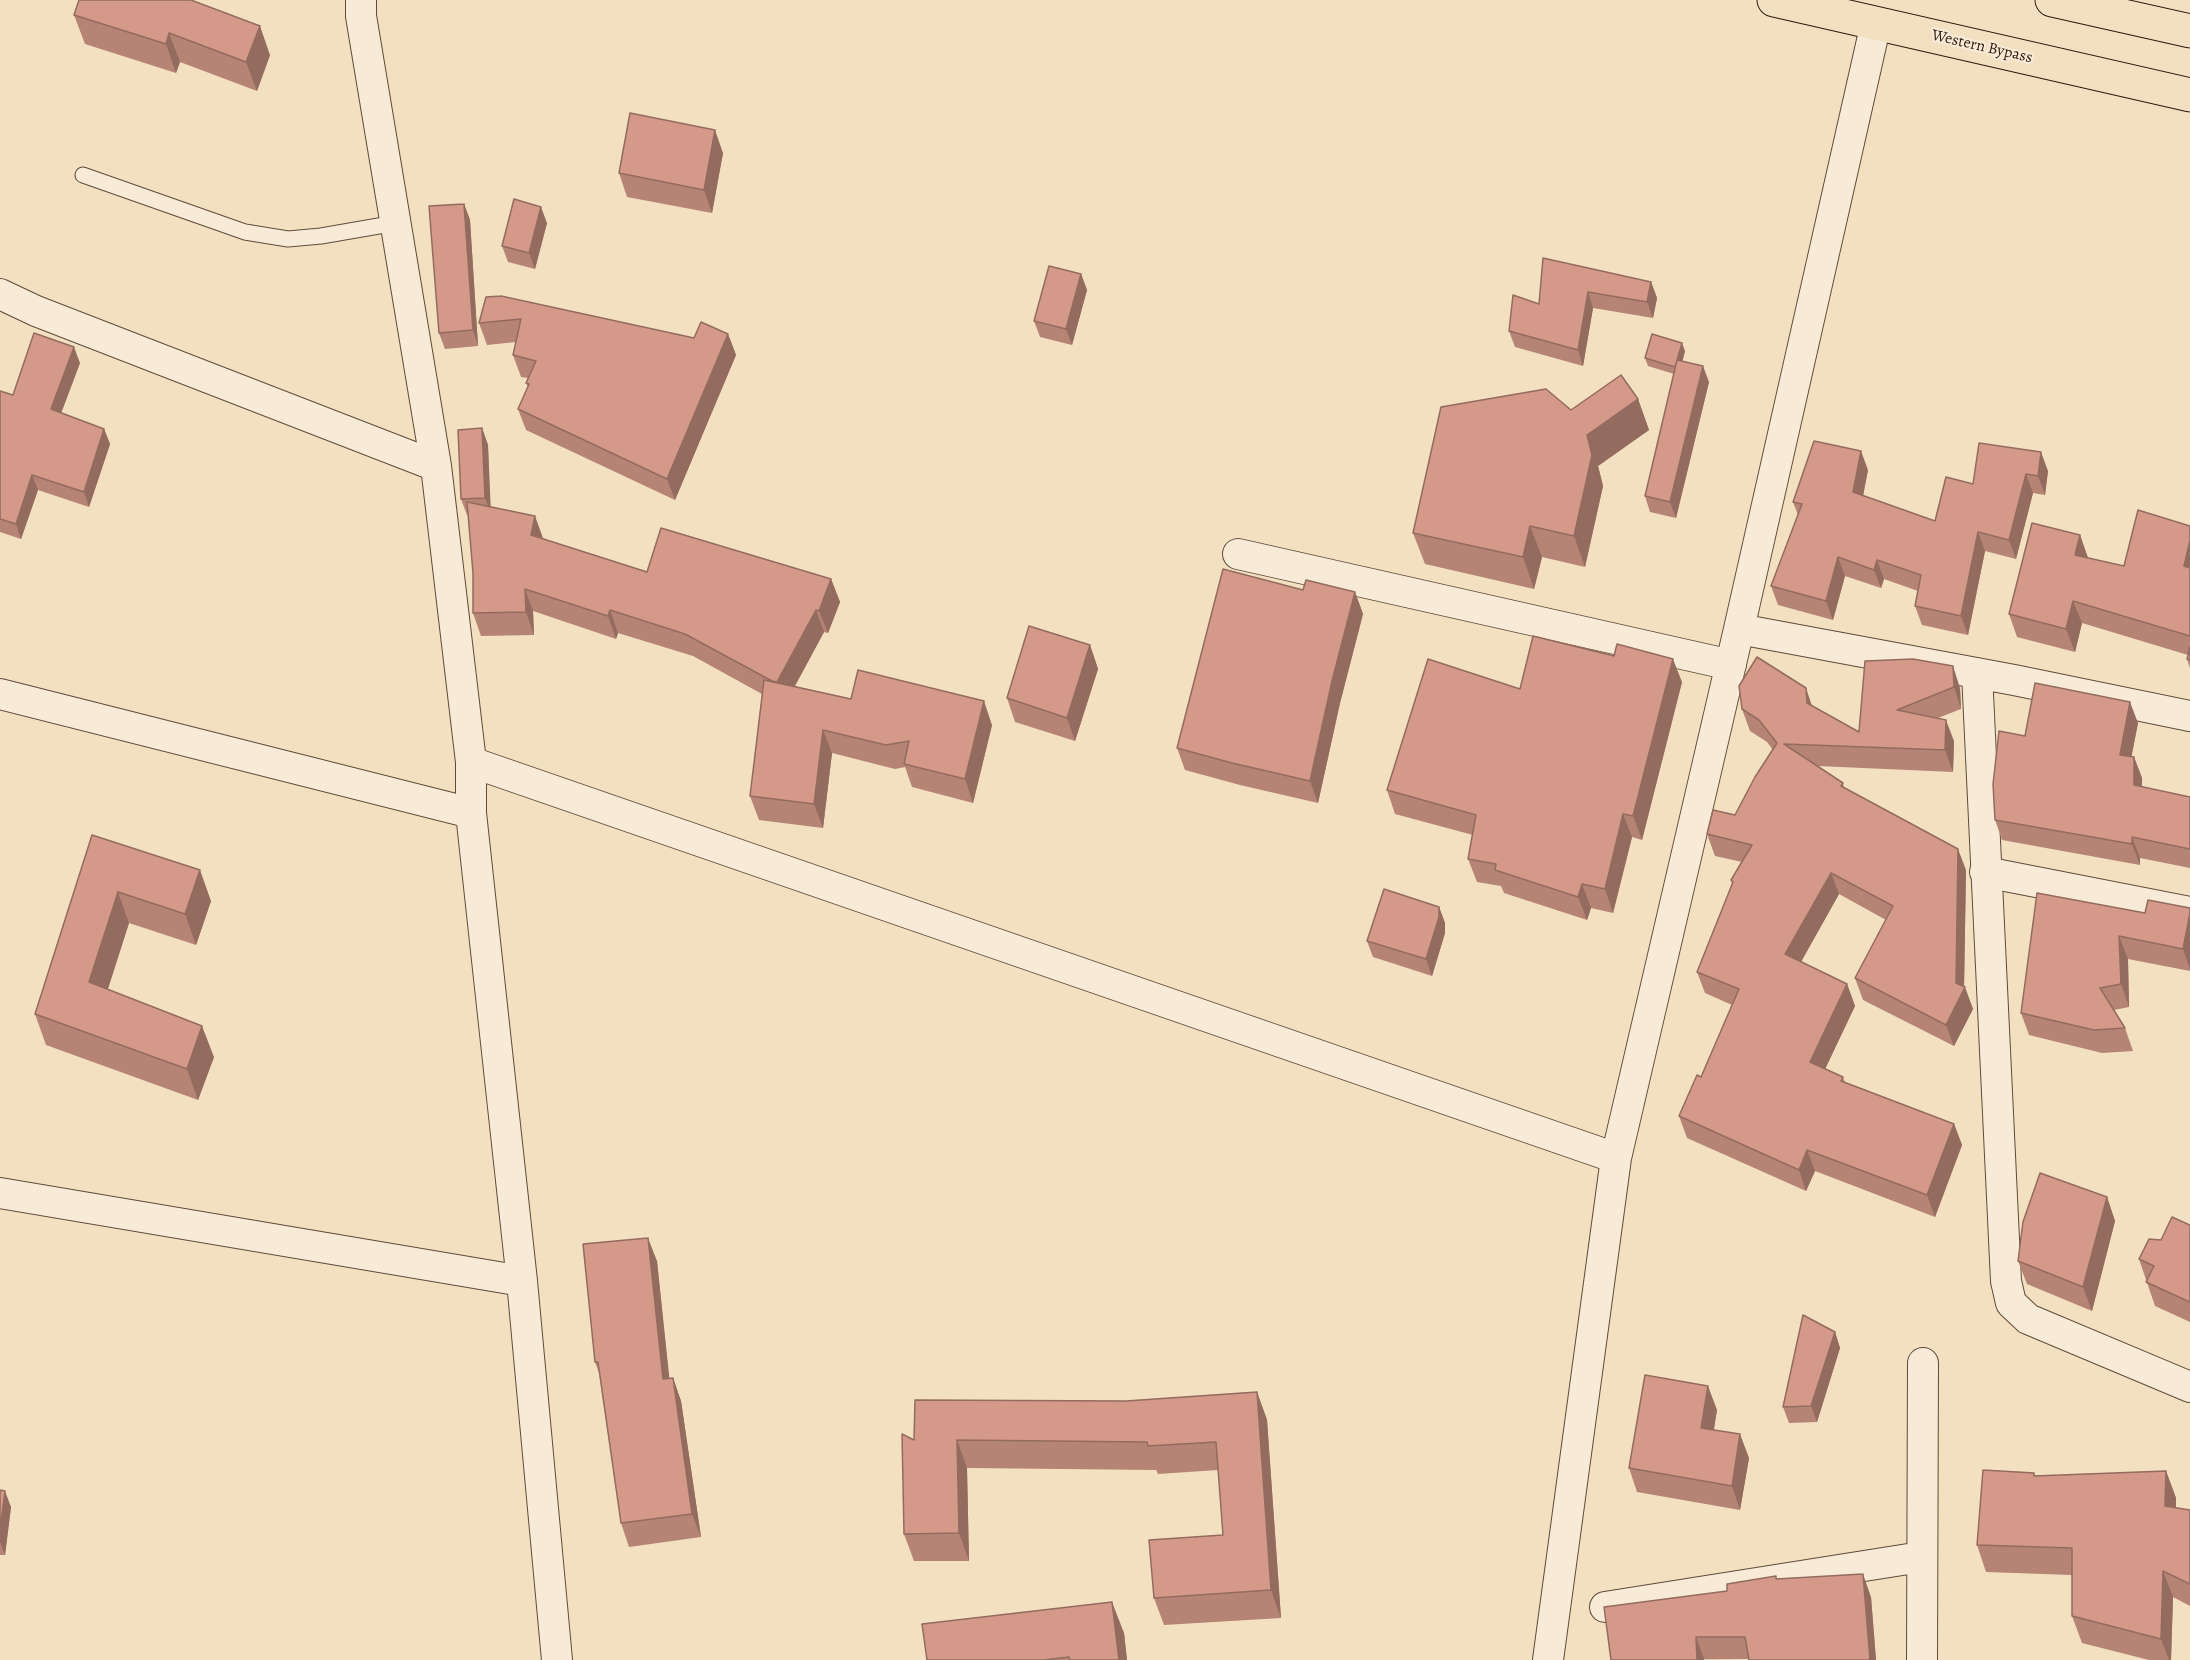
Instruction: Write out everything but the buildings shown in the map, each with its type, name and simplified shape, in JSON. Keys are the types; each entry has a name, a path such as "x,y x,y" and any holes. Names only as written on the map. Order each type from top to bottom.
{"main road":[{"name":"Western Bypass","path":"1774,0 2190,94"},
{"path":"2052,0 2190,31"}],"street":[{"path":"361,0 363,27 436,466 471,762 471,813 522,1281 557,1660"},
{"path":"1548,1660 1616,1158 1731,665 1876,23"},
{"path":"0,294 36,311 436,466"},
{"path":"1238,554 1731,665"},
{"path":"1739,629 1977,673 2190,716"},
{"path":"1977,673 2006,1281 2011,1303 2028,1319 2190,1387"},
{"path":"0,694 471,813"},
{"path":"471,762 1616,1158"},
{"path":"1985,872 2190,912"},
{"path":"0,1193 522,1281"},
{"path":"1922,1660 1923,1364"},
{"path":"1605,1607 1922,1557"}],"lane":[{"path":"83,175 245,232 288,239 396,224"}]}
